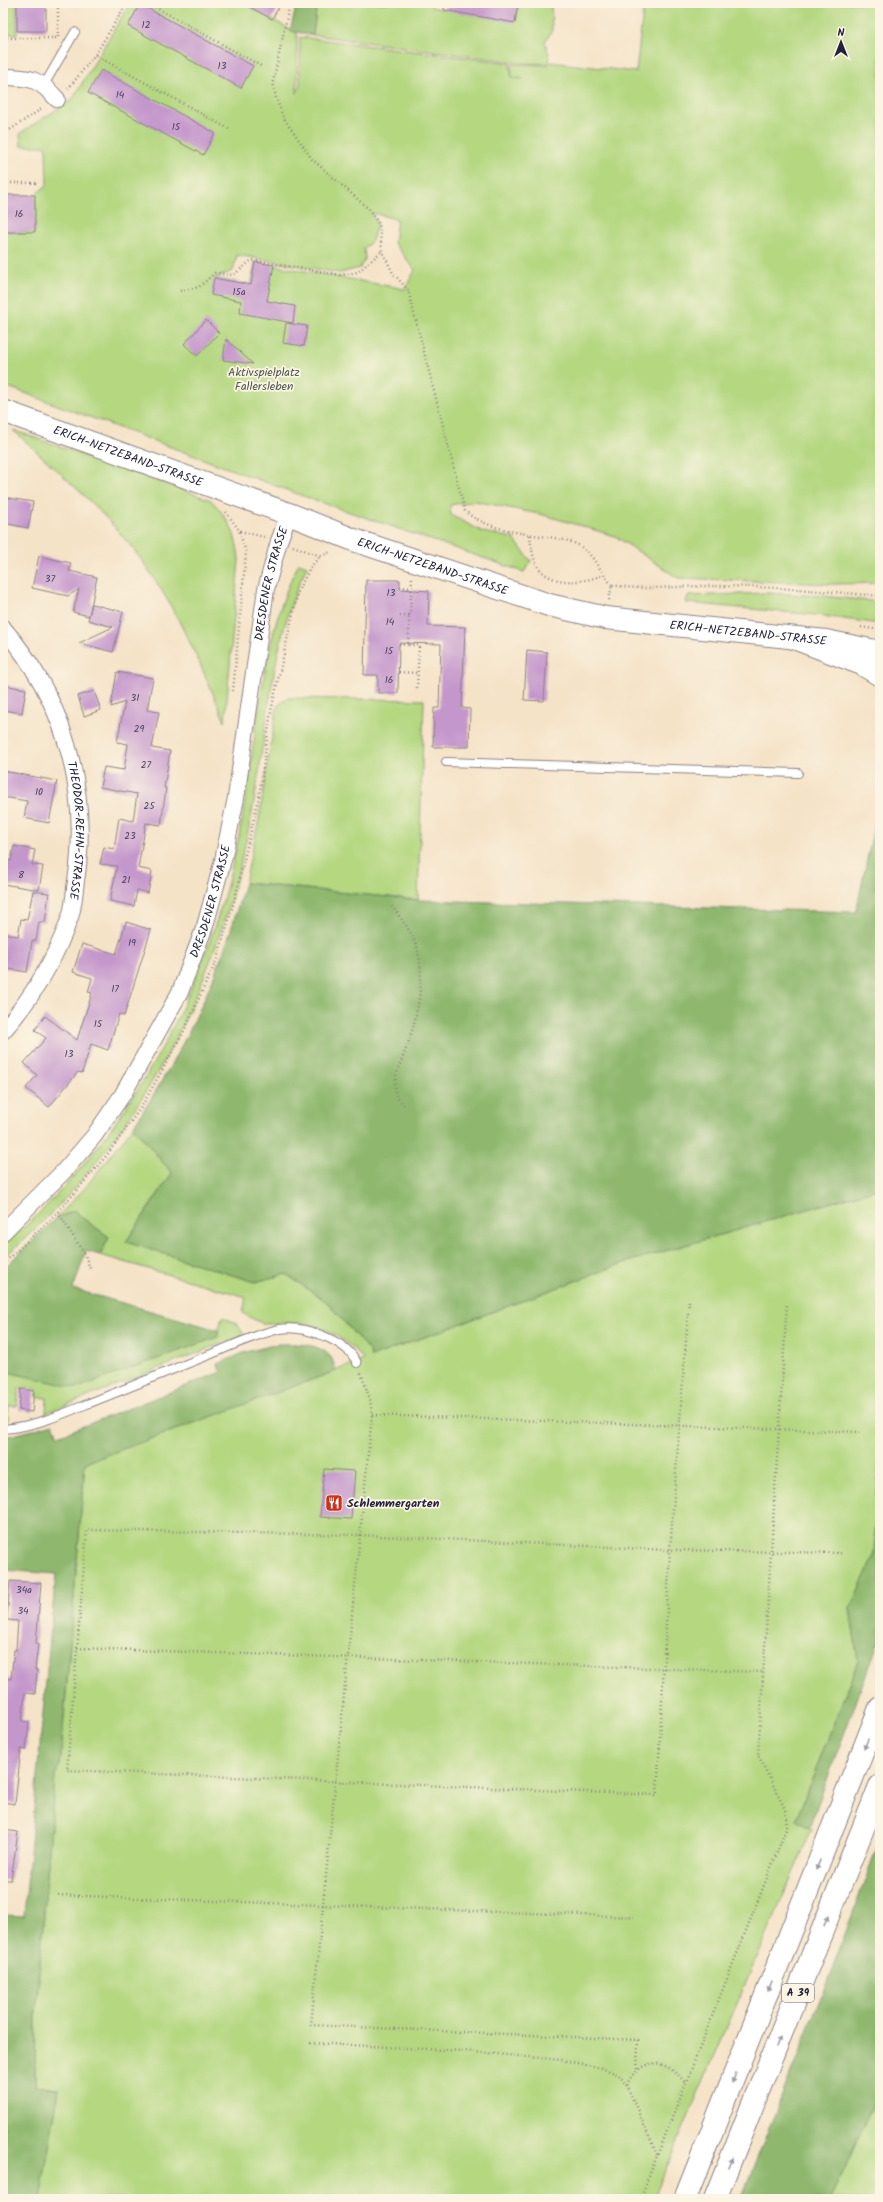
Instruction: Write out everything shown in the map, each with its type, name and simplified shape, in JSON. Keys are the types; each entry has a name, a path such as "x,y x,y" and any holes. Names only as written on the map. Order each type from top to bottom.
{"main road":[{"name":"ERICH-NETZEBAND-STRASSE","path":"3,411 289,514 354,540 420,561 492,588 542,603 606,618 826,641 880,652"},
{"path":"794,638 862,664 880,675"},
{"name":"A 39","path":"685,2199 880,1708"},
{"name":"A 39","path":"715,2199 880,1786"}],"street":[{"path":"3,77 26,77 44,85 57,99"},
{"name":"DRESDENER STRASSE","path":"3,1232 64,1171 94,1136 123,1094 180,992 205,926 223,860 236,798 266,589 279,541 289,514"},
{"name":"THEODOR-REHN-STRASSE","path":"3,628 42,683 64,734 78,790 80,852 70,919 47,972 23,1008 3,1031"}],"lane":[{"path":"44,85 75,32"},
{"path":"446,762 798,774"},
{"path":"3,1429 14,1428 60,1415 230,1347 281,1329 299,1329 320,1335 347,1349 357,1363"}],"path":[{"path":"3,38 58,38 58,3"},
{"path":"148,3 261,66"},
{"path":"290,3 273,82 276,98 283,117 312,159 370,210 379,224 382,251 393,273 408,290 465,511 474,518 485,523 574,543 585,550 612,585 636,589 708,586 795,589 880,596"},
{"path":"95,55 229,129"},
{"path":"3,183 37,183"},
{"path":"180,291 199,287 215,273 233,275 252,260 340,274 358,272 382,251"},
{"path":"223,490 220,504 239,530 246,552 233,694"},
{"path":"530,534 534,558 541,571 546,575 564,580 582,581 590,580 603,575"},
{"path":"408,645 411,581 420,561"},
{"path":"609,602 612,585"},
{"path":"400,588 410,588"},
{"path":"602,600 616,603"},
{"path":"400,616 410,616"},
{"path":"853,626 880,630"},
{"path":"399,644 419,645 417,688"},
{"path":"399,672 418,673"},
{"path":"392,906 410,933 417,948 419,958 420,988 417,1011 396,1078 395,1091 398,1100 406,1107"},
{"path":"58,1212 85,1255 91,1270"},
{"path":"689,1301 681,1426 670,1550 665,1669 657,1795 67,1770 87,1530 360,1535 670,1550 843,1553"},
{"path":"640,2199 787,1827 785,1809 767,1776 758,1755 762,1672 787,1303"},
{"path":"357,1363 370,1399 372,1415 311,2024 638,2040 637,2070"},
{"path":"372,1415 860,1432"},
{"path":"77,1648 762,1672"},
{"path":"58,1895 634,1917"},
{"path":"310,2042 472,2051 562,2060 602,2068 619,2075 627,2086 657,2155"},
{"path":"627,2086 628,2081 637,2070 644,2065 653,2062 675,2071 686,2082"}],"green space":[{"path":"3,3 17,3 17,34 3,34"},
{"name":"Aktivspielplatz Fallersleben","path":"130,3 242,3 297,33 297,93 300,84 300,37 509,63 512,78 523,79 512,77 511,64 548,65 550,62 636,72 644,3 880,3 880,583 832,584 678,578 615,536 544,515 475,501 450,505 451,515 483,532 513,538 531,561 524,572 303,496 3,385 3,232 35,232 35,195 47,185 46,146 21,146 20,133 72,100","holes":["371,213 397,219 394,243 415,270 405,289 255,262 251,285 215,278 233,271 237,255 340,273 360,268 365,259 364,248 372,241 377,224"]},
{"path":"297,3 317,3 313,35 290,31"},
{"path":"317,3 432,3 431,7 515,22 519,3 551,3 552,30 545,42 550,58 547,64 522,63 313,35"},
{"path":"13,430 211,500 223,514 234,534 239,559 225,722 198,660 178,620 156,581 143,562 98,509"},
{"path":"299,563 307,566 285,625 278,655 252,812 237,876 218,938 195,999 166,1057 133,1112 95,1164 51,1213 3,1258 3,1246 49,1203 91,1155 129,1103 162,1048 190,991 213,931 231,870 244,808 269,650 277,619 287,590"},
{"path":"767,593 822,596 880,602 880,624 816,615 686,603 688,596"},
{"path":"288,698 424,700 418,900 245,883 259,819 277,706"},
{"path":"880,797 880,1188 621,1264 371,1357 370,1352 327,1302 286,1274 255,1282 126,1242 172,1173 133,1127 170,1067 202,1005 224,952 245,883 418,900 856,912"},
{"path":"133,1127 172,1173 126,1242 255,1282 286,1274 327,1302 370,1352 371,1357 621,1264 880,1188 880,1434 874,1556 850,1608 858,1661 796,1820 812,1829 653,2199 40,2199 59,2089 35,2086 36,2013 55,1776 60,1766 85,1463 364,1360 350,1346 334,1334 315,1326 295,1323 269,1324 259,1322 243,1313 246,1297 100,1255 109,1237 81,1217 75,1210 55,1219 85,1188"},
{"path":"75,1210 81,1217 109,1237 100,1255 86,1251 73,1289 218,1330 218,1337 77,1388 3,1371 3,1269 55,1219"},
{"path":"222,1317 236,1323 243,1333 241,1336 46,1413 47,1398 36,1397 36,1389 19,1388 17,1406 9,1406 8,1423 3,1424 3,1371 53,1382 217,1337"},
{"path":"278,1344 306,1345 319,1348 331,1357 336,1371 85,1463 60,1766 55,1776 36,2013 35,2086 59,2089 40,2199 3,2199 3,1915 24,1916 56,1574 3,1570 3,1438 53,1424 58,1436 221,1372 217,1364 246,1352"},
{"path":"880,1434 880,1638 809,1828 796,1820 858,1661 850,1608 874,1556"},
{"path":"880,1840 880,2090 830,2199 741,2199 832,1969"},
{"path":"880,2090 880,2199 830,2199"}],"building":[{"path":"17,3 46,3 46,31 17,31"},
{"path":"242,3 281,3 272,19"},
{"path":"445,3 518,3 515,23 444,10"},
{"path":"140,4 253,66 241,88 128,26"},
{"path":"101,70 215,133 203,155 88,93"},
{"path":"3,195 35,195 35,232 3,232"},
{"path":"255,262 274,265 267,301 295,306 293,323 240,313 241,301 211,295 214,278 251,285"},
{"path":"206,320 219,333 197,356 184,344"},
{"path":"286,323 307,326 304,346 283,343"},
{"path":"226,339 253,364 223,360"},
{"path":"3,497 33,502 28,528 3,523"},
{"path":"39,556 71,563 69,571 97,577 89,616 73,612 79,589 68,596 32,588"},
{"path":"366,580 400,580 400,589 429,591 428,626 465,627 462,708 470,709 469,747 433,747 434,708 439,708 441,644 399,643 398,693 378,693 378,675 364,675"},
{"path":"92,604 123,612 113,652 79,643 113,627 88,620"},
{"path":"527,650 547,652 544,701 524,700"},
{"path":"117,672 153,678 147,710 159,712 152,748 170,751 164,788 166,788 161,825 146,823 138,868 152,871 148,893 137,890 134,906 110,901 117,866 100,864 104,847 114,849 119,818 133,821 137,794 100,787 104,767 124,770 128,744 117,742 125,702 111,707"},
{"path":"3,685 26,689 22,713 3,710"},
{"path":"94,691 101,710 84,716 78,696"},
{"path":"3,771 57,781 49,823 24,818 27,801 3,797"},
{"path":"14,846 35,850 32,865 43,866 39,890 3,884 3,859 11,861"},
{"path":"33,891 49,893 45,922 39,922 36,941 32,941 27,972 3,968 3,933 18,936 21,919 27,920"},
{"path":"126,922 151,930 124,1016 119,1014 108,1050 91,1044 82,1073 78,1072 49,1107 26,1088 37,1075 24,1063 46,1038 35,1030 45,1016 77,1040 92,993 88,992 92,978 73,972 82,944 116,954"},
{"path":"21,1389 34,1391 32,1412 19,1410"},
{"path":"324,1469 355,1471 351,1519 320,1517"},
{"path":"10,1581 41,1583 36,1644 38,1644 35,1670 37,1670 35,1694 25,1693 22,1721 29,1722 26,1750 21,1749 15,1804 3,1802 3,1678 11,1679 14,1650 16,1650 18,1621 7,1620"},
{"path":"3,1830 18,1832 11,1880 3,1880"}],"place":[{"name":"Schlemmergarten","path":"334,1503"}]}
